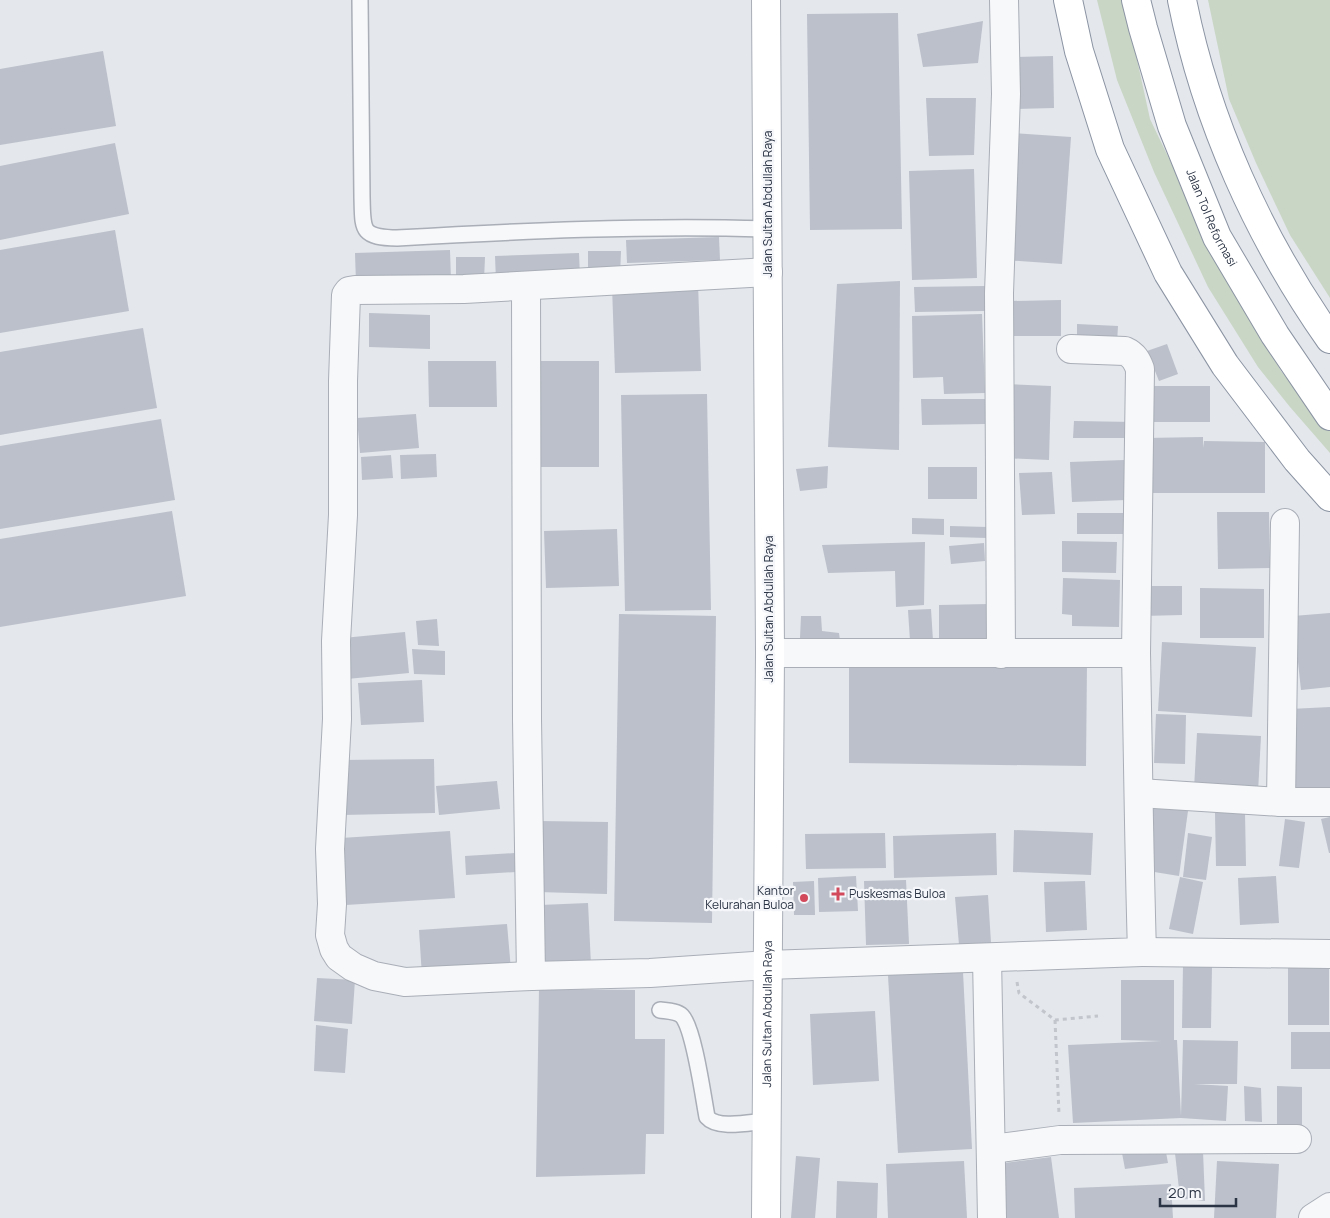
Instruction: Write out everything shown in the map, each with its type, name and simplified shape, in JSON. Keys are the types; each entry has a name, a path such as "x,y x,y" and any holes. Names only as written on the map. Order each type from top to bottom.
{"main road":[{"name":"Jalan Sultan Abdullah Raya","path":"766,0 770,653 766,1218"},
{"path":"1068,0 1079,51 1110,149 1168,273 1225,365 1297,460 1330,497"},
{"name":"Jalan Tol Reformasi","path":"1136,0 1172,126 1217,237 1275,335 1330,416"},
{"path":"1182,0 1186,23 1218,128 1259,220 1311,311 1330,339"}],"street":[{"path":"1001,654 999,293 1006,94 1004,0"},
{"path":"768,272 464,289 355,290 349,291 346,295 343,380 343,515 336,641 337,719 330,849 332,904 330,935 334,949 339,957 345,962 374,976 405,982 1142,952 1330,954"},
{"path":"526,286 527,719 530,976"},
{"path":"1071,349 1125,351 1131,353 1140,369 1136,653 1142,952"},
{"path":"1280,802 1285,523"},
{"path":"770,653 1136,653"},
{"path":"1139,793 1280,802 1330,802"},
{"path":"987,958 992,1218"},
{"path":"992,1149 1060,1140 1297,1139"},
{"path":"1313,1218 1330,1207"}],"lane":[{"path":"360,0 362,196 364,228 370,234 385,238 397,238 537,230 768,229"},
{"path":"660,1010 678,1014 686,1022 690,1032 709,1120 723,1124 767,1121"}],"path":[{"path":"1014,957 1019,993 1055,1020 1098,1016"},
{"path":"1055,1020 1060,1140"}],"green space":[{"path":"1097,0 1124,0 1150,119 1223,271 1281,371 1330,430 1330,453 1258,367 1208,287 1154,172 1117,80"},
{"path":"1208,0 1330,0 1330,298 1290,235 1256,163 1229,99"}],"building":[{"path":"898,13 902,229 810,230 807,14"},
{"path":"983,21 978,63 923,67 917,34"},
{"path":"103,51 116,126 0,145 0,69"},
{"path":"1053,56 1054,108 1013,109 1012,57"},
{"path":"926,98 976,98 974,155 929,156"},
{"path":"1014,133 1071,137 1062,264 1005,260"},
{"path":"115,143 129,214 0,240 0,166"},
{"path":"974,169 977,278 912,280 909,171"},
{"path":"115,230 129,311 0,333 0,250"},
{"path":"719,237 720,260 627,263 626,240"},
{"path":"450,250 451,281 356,283 355,253"},
{"path":"588,251 621,251 620,276 588,276"},
{"path":"579,253 580,278 496,281 495,256"},
{"path":"456,257 485,257 484,280 456,280"},
{"path":"900,281 899,450 828,447 837,284"},
{"path":"698,283 701,371 615,373 612,286"},
{"path":"985,286 985,311 915,312 914,287"},
{"path":"1061,300 1061,336 1011,336 1010,301"},
{"path":"369,313 430,315 430,349 369,347"},
{"path":"982,314 985,393 944,394 943,377 913,378 912,316"},
{"path":"1077,324 1118,326 1117,343 1077,341"},
{"path":"143,328 157,408 0,435 0,352"},
{"path":"1167,344 1178,374 1159,381 1147,351"},
{"path":"428,361 496,361 497,407 429,407"},
{"path":"540,361 599,361 599,467 541,467"},
{"path":"1004,384 1051,386 1049,460 1002,458"},
{"path":"1153,386 1210,386 1210,422 1153,422"},
{"path":"707,394 711,610 625,611 621,395"},
{"path":"921,399 985,399 985,424 922,425"},
{"path":"416,414 419,448 360,453 357,418"},
{"path":"161,419 175,500 0,529 0,446"},
{"path":"1074,421 1134,422 1134,438 1073,438"},
{"path":"1203,437 1203,448 1204,441 1265,442 1265,493 1146,493 1145,438"},
{"path":"436,454 437,477 401,479 400,455"},
{"path":"391,455 393,478 362,480 361,457"},
{"path":"1124,460 1126,500 1072,502 1070,462"},
{"path":"828,466 827,488 800,491 796,469"},
{"path":"928,467 977,467 977,499 928,499"},
{"path":"1052,472 1055,514 1022,515 1019,473"},
{"path":"172,511 186,596 0,627 0,539"},
{"path":"1217,512 1269,512 1270,568 1218,569"},
{"path":"1077,513 1124,513 1124,534 1077,534"},
{"path":"912,518 944,519 944,535 912,534"},
{"path":"950,526 988,527 988,538 950,537"},
{"path":"617,529 619,586 546,588 544,531"},
{"path":"1062,541 1117,542 1116,573 1062,572"},
{"path":"925,542 924,605 896,607 895,571 828,573 822,545"},
{"path":"984,543 985,561 951,564 949,546"},
{"path":"1063,578 1120,580 1119,627 1072,626 1072,615 1062,614"},
{"path":"1141,586 1182,586 1182,615 1142,616"},
{"path":"1200,588 1264,589 1264,638 1200,638"},
{"path":"989,604 990,641 939,641 939,605"},
{"path":"931,609 933,641 910,641 908,610"},
{"path":"1330,613 1330,687 1301,690 1293,616"},
{"path":"619,614 716,616 712,923 614,921"},
{"path":"801,616 821,616 822,631 839,633 840,641 800,638"},
{"path":"437,619 439,646 418,645 416,621"},
{"path":"405,632 409,673 347,679 343,638"},
{"path":"1162,642 1256,647 1252,717 1158,711"},
{"path":"412,649 445,651 445,675 414,674"},
{"path":"849,659 1087,662 1086,766 849,763"},
{"path":"422,680 424,722 361,725 358,683"},
{"path":"1330,707 1330,790 1295,792 1290,709"},
{"path":"1156,714 1186,715 1185,764 1154,763"},
{"path":"1197,733 1261,736 1258,792 1194,789"},
{"path":"434,759 435,813 342,815 340,760"},
{"path":"497,781 500,809 439,815 436,786"},
{"path":"1152,805 1188,811 1179,876 1142,870"},
{"path":"1215,813 1245,813 1246,866 1216,866"},
{"path":"1330,817 1330,853 1329,853 1321,819"},
{"path":"1285,819 1305,822 1299,868 1279,866"},
{"path":"539,821 608,822 607,894 538,892"},
{"path":"1014,830 1093,833 1091,875 1013,872"},
{"path":"450,831 455,898 346,905 341,838"},
{"path":"885,833 886,868 806,869 805,834"},
{"path":"996,833 997,875 894,878 893,836"},
{"path":"1188,833 1212,837 1206,880 1183,877"},
{"path":"515,853 516,872 466,875 465,856"},
{"name":"Puskesmas Buloa","path":"856,876 858,911 819,912 818,878"},
{"path":"1276,876 1279,923 1240,925 1238,878"},
{"path":"1180,877 1203,882 1193,934 1169,929"},
{"path":"906,880 909,944 866,945 864,881"},
{"name":"Kantor Kelurahan Buloa","path":"814,881 815,915 794,915 793,882"},
{"path":"1085,881 1087,930 1046,932 1044,882"},
{"path":"988,895 991,943 959,945 955,897"},
{"path":"588,903 591,965 543,966 540,905"},
{"path":"507,924 511,970 422,976 419,930"},
{"path":"1183,964 1212,965 1211,1028 1182,1028"},
{"path":"1288,964 1329,964 1329,1025 1288,1025"},
{"path":"963,972 972,1149 898,1153 888,975"},
{"path":"317,978 355,980 352,1024 314,1021"},
{"path":"1121,980 1174,980 1174,1040 1177,1040 1181,1116 1183,1040 1238,1041 1237,1084 1194,1084 1228,1086 1226,1121 1181,1118 1073,1123 1068,1045 1162,1041 1121,1040"},
{"path":"539,989 635,990 635,1039 665,1039 664,1134 646,1134 645,1174 536,1177"},
{"path":"875,1011 879,1081 813,1085 810,1014"},
{"path":"316,1025 348,1029 345,1073 314,1071"},
{"path":"1291,1032 1330,1032 1330,1069 1291,1069"},
{"path":"1244,1086 1261,1088 1262,1122 1245,1121"},
{"path":"1277,1086 1302,1087 1302,1130 1277,1132"},
{"path":"1165,1147 1168,1163 1125,1169 1122,1153"},
{"path":"1203,1151 1205,1201 1180,1198 1175,1153"},
{"path":"796,1156 820,1158 815,1218 791,1218"},
{"path":"1051,1157 1059,1218 1003,1218 996,1164"},
{"path":"964,1161 967,1218 888,1218 886,1164"},
{"path":"1217,1161 1279,1164 1276,1218 1214,1218"},
{"path":"837,1181 878,1183 877,1218 836,1218"},
{"path":"1171,1184 1173,1218 1075,1218 1074,1188"}],"place":[{"name":"Puskesmas Buloa","path":"838,894"},
{"name":"Kantor Kelurahan Buloa","path":"804,898"}]}
